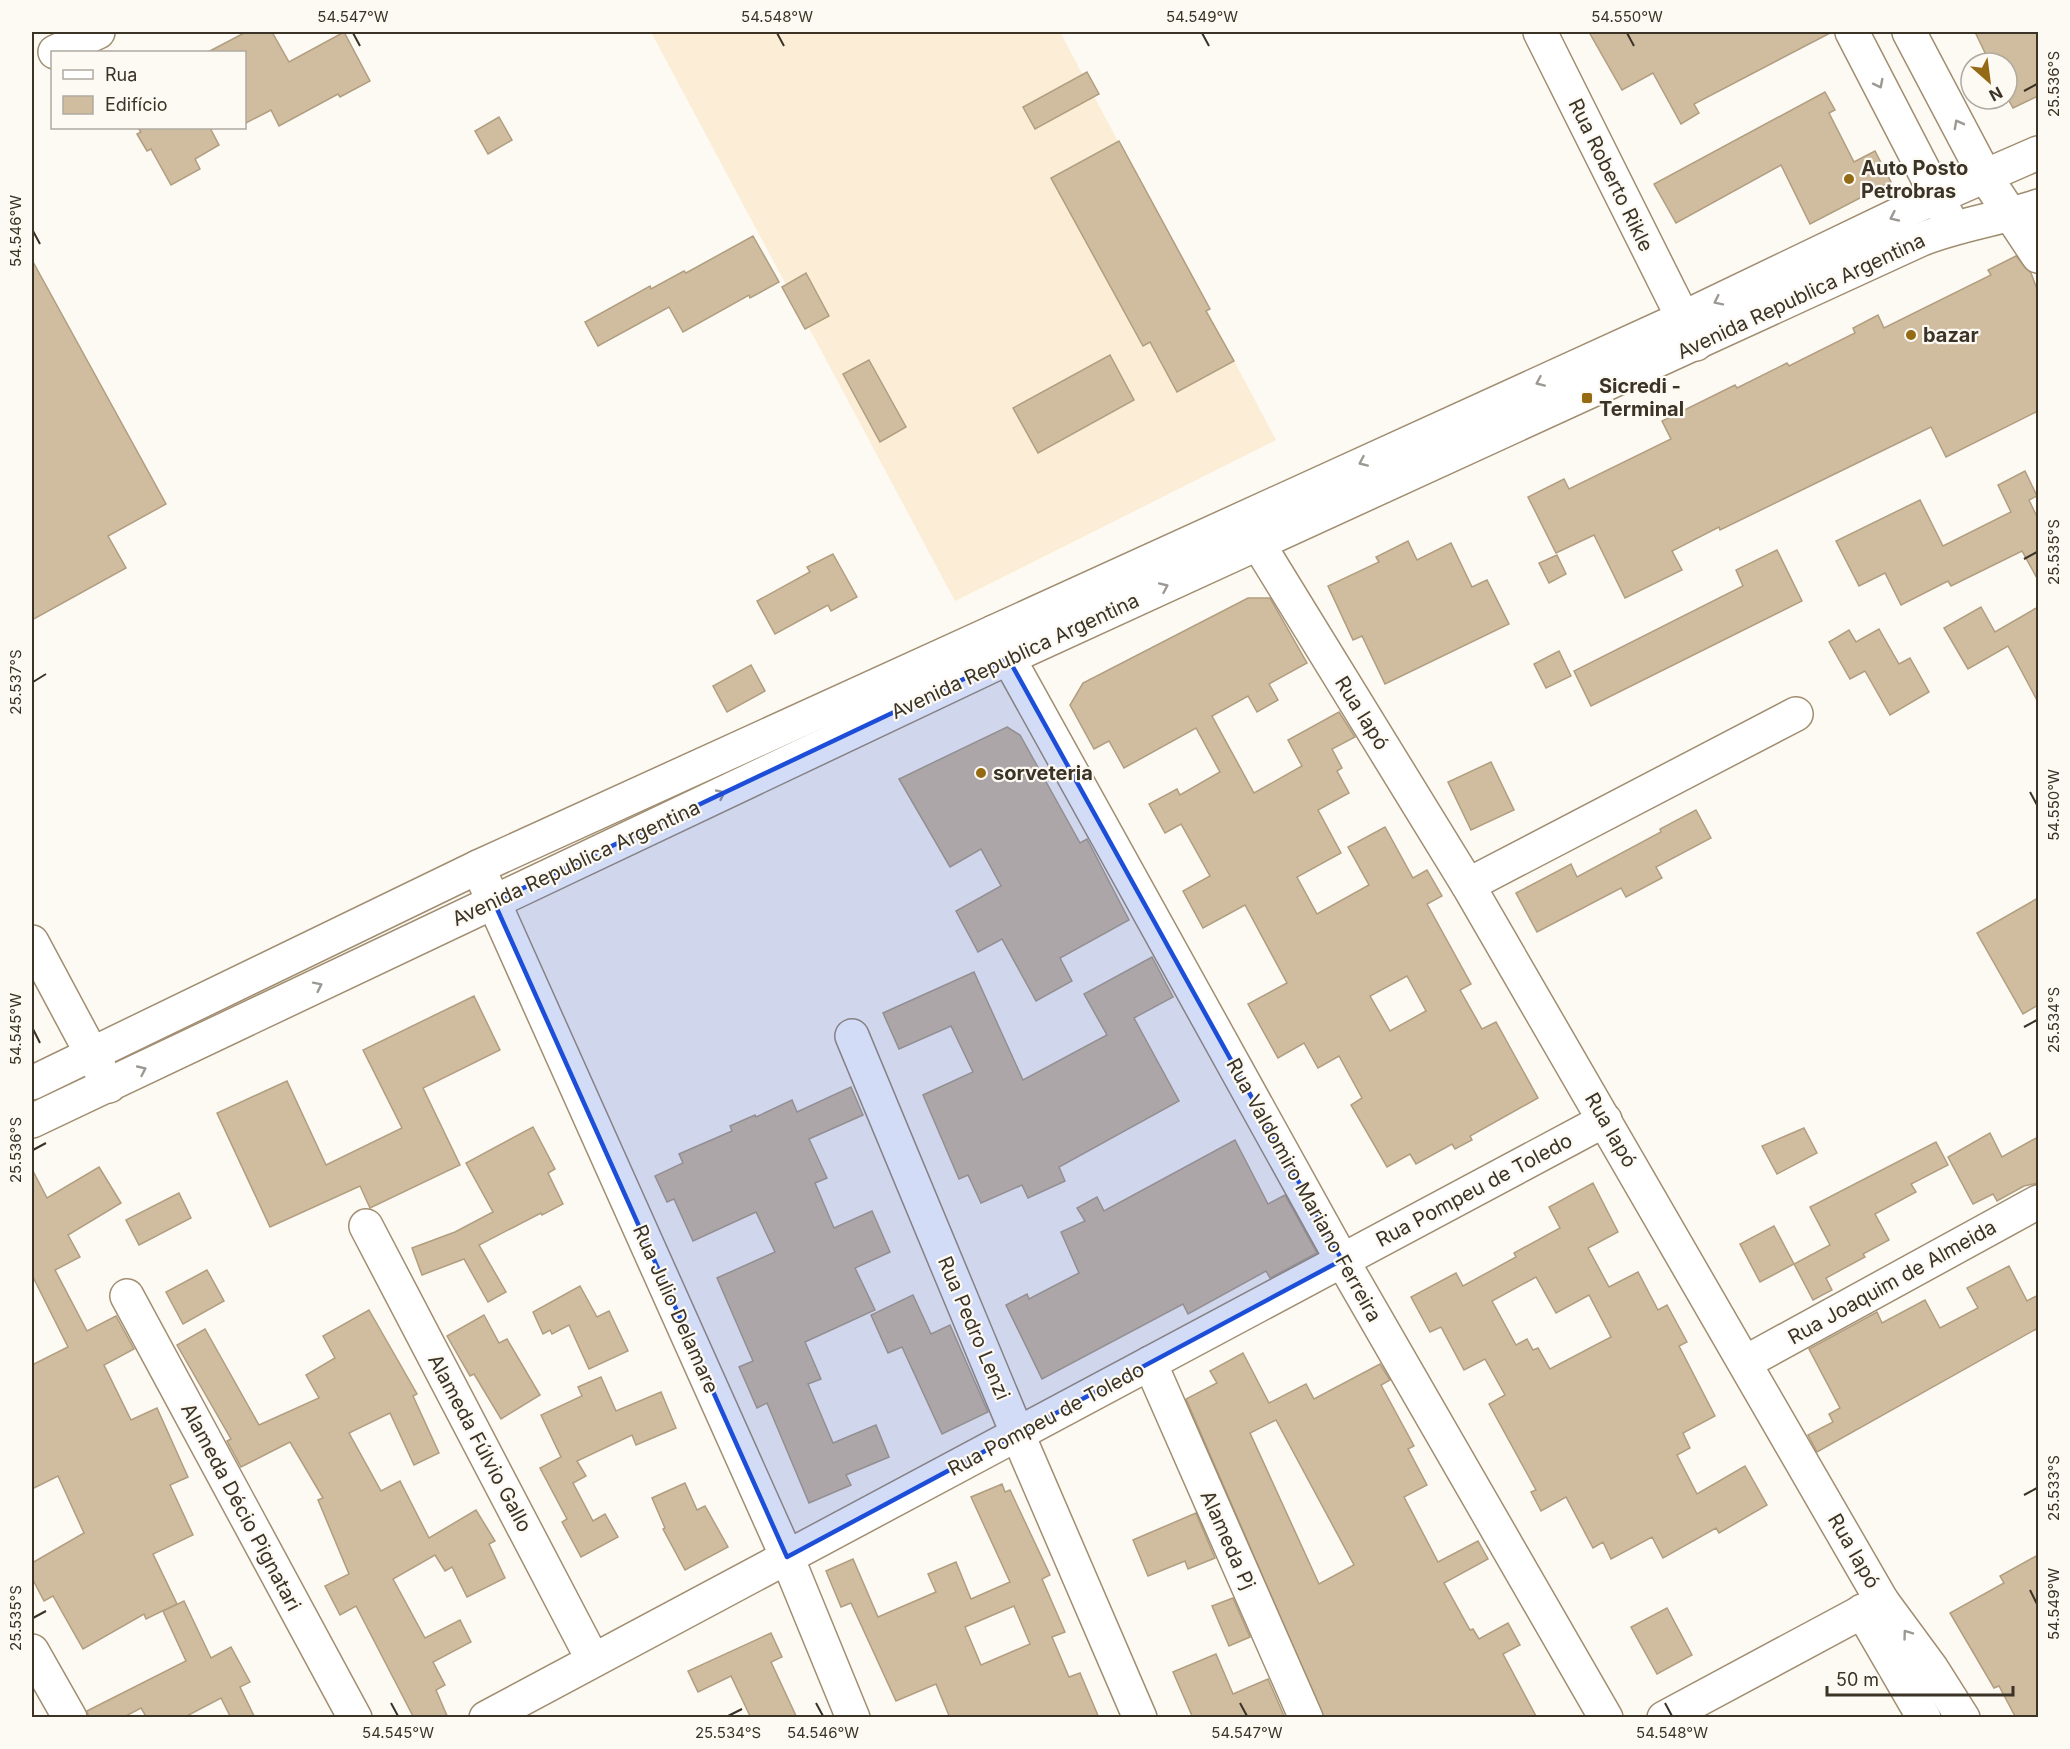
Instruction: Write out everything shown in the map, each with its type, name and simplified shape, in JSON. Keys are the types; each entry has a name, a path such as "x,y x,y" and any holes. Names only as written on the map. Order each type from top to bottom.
{"street":[{"path":"58,51 98,32"},
{"name":"Rua Roberto Rikle","path":"1540,32 1689,331"},
{"path":"1852,32 1953,227"},
{"path":"1909,32 1985,176 2024,211 2038,254"},
{"path":"32,64 51,54"},
{"name":"Avenida Republica Argentina","path":"1689,331 1937,197 2038,153"},
{"name":"Avenida Republica Argentina","path":"32,1083 478,867 1000,645 1689,331 1953,227 2024,211"},
{"name":"Rua Iapó","path":"1250,531 1468,885 1746,1362 1872,1606 1924,1718"},
{"name":"Avenida Republica Argentina","path":"32,1121 494,902 1000,645"},
{"name":"Rua Valdomiro Mariano Ferreira","path":"1000,645 1342,1260 1606,1718"},
{"path":"1468,885 1796,714"},
{"name":"Rua Julio Delamare","path":"478,867 787,1557 853,1718"},
{"path":"32,942 109,1086"},
{"name":"Rua Pedro Lenzi","path":"852,1036 1018,1435 1140,1718"},
{"name":"Rua Pompeu de Toledo","path":"486,1718 1605,1120"},
{"name":"Rua Joaquim de Almeida","path":"1746,1362 2038,1202"},
{"name":"Alameda Fúlvio Gallo","path":"366,1226 593,1660"},
{"name":"Alameda Décio Pignatari","path":"127,1296 355,1718"},
{"name":"Alameda Pj","path":"1150,1363 1306,1718"},
{"path":"1664,1718 1872,1606"},
{"name":"Rua Iapó","path":"1872,1606 1932,1669 1962,1718"},
{"path":"32,1651 70,1718"}],"highlighted area":[{"path":"1008,658 1342,1260 787,1557 494,902"}],"shaded area":[{"path":"651,32 1060,32 1276,440 955,601"}],"building":[{"path":"246,32 272,32 289,62 344,32 370,81 340,97 338,94 279,126 271,110 246,123 246,51 210,51"},
{"path":"1589,32 1832,32 1694,104 1699,113 1681,124 1653,73 1622,90"},
{"path":"1975,32 2038,32 2038,96 2019,105 2019,51 1984,51"},
{"path":"1087,72 1099,94 1035,129 1023,107"},
{"path":"1825,92 1835,110 1829,113 1854,162 1875,151 1891,182 1810,224 1781,165 1676,223 1654,184"},
{"path":"499,117 512,140 488,154 475,131"},
{"path":"139,129 211,129 219,145 195,159 200,169 171,185 151,149 147,151 137,134 141,132"},
{"path":"1119,141 1210,309 1206,311 1234,361 1177,392 1150,342 1143,346 1051,178"},
{"path":"753,236 779,282 750,298 749,295 683,332 669,307 598,346 585,322 650,286 651,289 684,271 686,273"},
{"path":"2016,256 2031,273 2038,292 2038,411 1946,457 1931,427 1672,551 1682,570 1625,598 1594,535 1556,553 1528,497 1564,479 1569,489 1671,439 1662,421 1735,385 1737,388 1787,363 1789,366 1855,333 1853,328 1878,315 1884,328 1991,275 1988,270"},
{"path":"32,260 166,504 108,536 126,568 32,620"},
{"path":"806,273 829,316 805,329 782,287"},
{"path":"1110,355 1134,400 1038,453 1013,408"},
{"path":"869,360 906,427 880,442 843,374"},
{"path":"2025,471 2037,496 2029,500 2038,519 2038,580 2022,551 1951,586 1948,581 1901,605 1885,573 1859,586 1836,541 1920,500 1943,546 2011,512 1998,485"},
{"path":"1408,541 1417,560 1451,543 1472,587 1487,580 1509,624 1385,684 1362,636 1353,640 1328,586 1379,562 1376,557"},
{"path":"1777,550 1802,601 1591,706 1574,671 1743,586 1736,570"},
{"path":"833,554 857,597 831,611 828,605 775,634 757,601 810,572 807,567"},
{"path":"1557,555 1566,574 1549,583 1539,563"},
{"path":"1248,598 1270,598 1307,663 1269,684 1278,700 1257,712 1248,696 1212,716 1254,793 1302,766 1288,740 1339,712 1355,737 1332,749 1342,768 1337,771 1349,793 1318,810 1341,853 1297,877 1317,914 1369,885 1348,847 1385,827 1413,878 1427,870 1442,896 1427,904 1471,984 1460,990 1482,1029 1496,1022 1538,1098 1470,1136 1472,1140 1455,1149 1452,1144 1416,1164 1410,1154 1387,1167 1351,1105 1362,1098 1339,1056 1318,1068 1304,1043 1278,1058 1248,1004 1287,983 1245,905 1203,928 1183,891 1210,876 1181,824 1165,833 1149,804 1177,789 1180,795 1220,772 1196,728 1124,768 1109,741 1094,749 1070,705 1083,683","holes":["1407,976 1426,1011 1390,1031 1370,996"]},
{"path":"1981,607 1995,632 2038,607 2038,702 2008,646 1968,669 1944,628"},
{"path":"1879,629 1899,664 1910,658 1929,692 1890,715 1865,671 1850,679 1829,642 1849,630 1856,642"},
{"path":"1559,651 1571,676 1546,688 1534,664"},
{"path":"751,665 765,691 727,712 713,686"},
{"path":"1007,727 1020,735 1080,843 1087,839 1129,920 1060,958 1072,981 1036,1001 1002,939 978,952 956,911 1001,886 981,849 950,867 899,779"},
{"path":"1491,762 1514,810 1471,830 1448,782"},
{"path":"1696,810 1711,838 1656,867 1662,878 1626,897 1621,888 1537,932 1516,893 1571,864 1577,877 1661,832 1660,829"},
{"path":"2038,898 2038,1005 2023,1014 1977,933"},
{"path":"1152,957 1173,997 1134,1018 1179,1101 1059,1167 1065,1181 1028,1198 1022,1185 981,1203 968,1175 959,1179 923,1095 973,1072 951,1026 899,1049 883,1013 974,972 1023,1080 1107,1035 1084,994"},
{"path":"474,996 500,1050 423,1088 460,1165 370,1208 360,1186 270,1227 217,1113 287,1081 326,1165 402,1128 363,1050"},
{"path":"851,1087 863,1115 809,1139 827,1178 815,1183 834,1228 872,1211 890,1252 855,1268 875,1310 805,1342 821,1379 808,1384 833,1443 876,1425 889,1457 846,1475 851,1485 809,1503 767,1403 757,1408 739,1367 753,1361 717,1278 775,1252 756,1212 693,1241 674,1199 667,1202 655,1176 683,1163 679,1154 732,1131 730,1126 792,1100 797,1112"},
{"path":"533,1127 555,1169 548,1173 563,1204 479,1245 506,1292 488,1302 464,1259 422,1275 412,1248 455,1232 493,1212 466,1163"},
{"path":"1804,1128 1817,1153 1777,1174 1762,1146"},
{"path":"1990,1133 2002,1157 2038,1137 2038,1183 2024,1186 1997,1201 1993,1194 1973,1204 1948,1157"},
{"path":"1235,1140 1268,1204 1285,1195 1317,1253 1270,1278 1266,1271 1188,1314 1183,1304 1042,1379 1006,1305 1027,1294 1029,1299 1079,1273 1061,1232 1085,1221 1077,1208 1097,1197 1104,1211"},
{"path":"1936,1142 1948,1165 1911,1184 1916,1192 1875,1214 1889,1240 1863,1254 1865,1257 1826,1278 1832,1290 1813,1300 1794,1264 1830,1245 1810,1207"},
{"path":"99,1167 121,1203 68,1235 80,1257 55,1270 87,1331 116,1316 134,1349 104,1365 131,1420 157,1408 188,1477 170,1485 193,1535 153,1554 177,1604 146,1619 144,1614 83,1649 53,1596 44,1601 32,1578 32,1563 84,1533 58,1476 32,1489 32,1365 68,1347 32,1275 32,1169 47,1198"},
{"path":"1593,1183 1618,1232 1588,1248 1609,1287 1638,1272 1658,1310 1667,1305 1687,1342 1679,1346 1715,1416 1683,1433 1690,1448 1677,1455 1697,1494 1745,1466 1767,1505 1719,1533 1716,1528 1663,1558 1652,1537 1611,1559 1603,1542 1593,1548 1566,1497 1541,1511 1531,1492 1536,1490 1489,1404 1505,1395 1485,1359 1464,1370 1441,1327 1430,1332 1411,1297 1456,1273 1463,1286 1516,1257 1514,1253 1560,1228 1549,1207","holes":["1536,1277 1556,1313 1589,1295 1611,1337 1550,1369 1538,1348 1533,1350 1527,1339 1516,1345 1492,1301"]},
{"path":"179,1193 191,1218 139,1245 126,1220"},
{"path":"1774,1226 1794,1264 1760,1282 1740,1244"},
{"path":"2009,1266 2027,1301 2038,1295 2038,1328 1817,1452 1808,1435 1833,1422 1829,1414 1840,1408 1809,1349 1877,1312 1882,1323 1925,1300 1940,1328 1978,1308 1967,1288"},
{"path":"207,1270 224,1301 183,1324 166,1292"},
{"path":"580,1286 597,1317 609,1311 628,1351 589,1369 569,1325 552,1334 550,1330 543,1334 533,1312"},
{"path":"913,1295 931,1334 950,1325 988,1412 942,1434 902,1347 888,1353 871,1315"},
{"path":"369,1310 417,1394 413,1396 439,1453 414,1465 390,1413 349,1433 381,1491 400,1481 429,1538 476,1510 495,1541 489,1544 505,1578 467,1597 452,1567 445,1571 435,1555 393,1579 425,1638 460,1620 471,1642 433,1662 445,1685 436,1690 448,1718 414,1718 356,1606 340,1615 325,1586 349,1574 318,1500 323,1498 290,1442 241,1467 227,1441 231,1439 177,1345 205,1329 259,1425 319,1398 306,1375 335,1358 323,1336"},
{"path":"484,1315 499,1343 507,1339 540,1395 501,1419 474,1374 470,1376 447,1336"},
{"path":"1243,1353 1269,1403 1306,1384 1314,1399 1380,1364 1390,1380 1381,1385 1414,1446 1408,1449 1427,1485 1404,1497 1438,1562 1478,1541 1488,1559 1444,1583 1470,1630 1473,1629 1479,1639 1508,1623 1520,1645 1503,1654 1537,1718 1324,1718 1186,1399 1217,1383 1210,1371","holes":["1276,1420 1354,1565 1319,1584 1250,1433"]},
{"path":"601,1377 616,1411 661,1392 676,1428 636,1445 632,1435 577,1461 586,1476 573,1483 593,1521 605,1514 618,1537 581,1557 562,1522 567,1519 540,1468 561,1457 541,1415 582,1396 578,1387"},
{"path":"685,1483 697,1510 705,1506 728,1547 685,1570 663,1529 665,1528 652,1498"},
{"path":"1002,1484 1005,1492 1010,1490 1050,1575 1042,1579 1065,1632 1052,1637 1069,1677 1080,1673 1099,1718 950,1718 936,1684 896,1701 851,1603 841,1607 826,1571 853,1559 878,1617 936,1592 928,1574 956,1562 971,1599 1010,1582 971,1497","holes":["1014,1606 1030,1644 981,1665 965,1627"]},
{"path":"1196,1513 1215,1558 1188,1569 1185,1561 1148,1576 1133,1540"},
{"path":"2038,1555 2038,1718 2016,1718 1999,1686 1994,1688 1950,1613 2004,1583 2000,1576"},
{"path":"1233,1598 1250,1637 1229,1646 1212,1606"},
{"path":"184,1601 211,1658 231,1647 250,1682 240,1687 255,1718 231,1718 221,1698 183,1718 147,1718 141,1708 122,1718 89,1718 87,1711 186,1661 163,1611"},
{"path":"1667,1608 1692,1655 1657,1674 1631,1627"},
{"path":"771,1633 782,1657 771,1662 797,1718 751,1718 731,1676 698,1692 688,1671"},
{"path":"1216,1654 1233,1694 1268,1679 1285,1718 1193,1718 1173,1672"}],"place":[{"name":"Auto Posto Petrobras","path":"1849,179"},
{"name":"bazar","path":"1911,335"},
{"name":"Sicredi - Terminal","path":"1587,398"},
{"name":"sorveteria","path":"981,773"}]}
